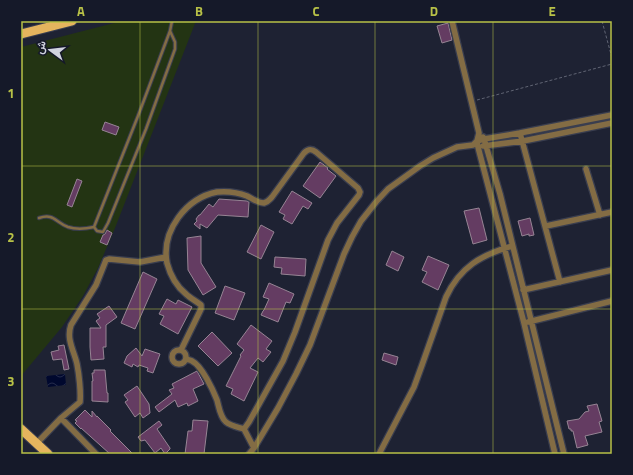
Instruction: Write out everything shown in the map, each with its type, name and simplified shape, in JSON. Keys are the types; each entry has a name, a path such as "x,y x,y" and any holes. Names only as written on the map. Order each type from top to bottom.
{"main road":[{"path":"21,34 72,21"},
{"path":"21,429 48,454"}],"street":[{"path":"452,21 479,133 484,139 500,194 564,454"},
{"path":"476,144 484,139 612,115"},
{"path":"249,454 278,408 310,345 344,254 361,221 388,189 433,158 457,147 476,144 486,146 523,141 612,123"},
{"path":"479,133 476,144 524,323 555,454"},
{"path":"520,133 560,282"},
{"path":"181,350 202,307 177,285 168,267 166,247 173,225 182,212 194,202 208,195 227,191 236,192 248,196 258,202 267,202 304,153 310,149 313,149 358,188 360,192 328,240 283,361 244,429"},
{"path":"586,169 600,215"},
{"path":"546,226 612,212"},
{"path":"379,454 414,387 450,288 461,273 468,267 486,255 512,246"},
{"path":"36,443 61,418 80,402 78,366 69,332 71,325 96,285 106,260 140,262 166,256"},
{"path":"523,290 612,270"},
{"path":"524,323 612,300"},
{"path":"177,350 181,350 186,355 186,359 181,365 177,365 172,359 172,355 177,350"},
{"path":"186,359 193,361 203,373 217,399 222,417 231,425 244,429 254,448"},
{"path":"61,418 96,454"}],"lane":[{"path":"94,227 138,116 170,31 172,21"},
{"path":"94,227 97,231 103,232 108,223 146,129 175,49 175,42 170,31"},
{"path":"39,218 51,216 69,227 83,230 94,227"}],"path":[{"path":"602,21 612,58"},
{"path":"471,102 612,64"}],"green space":[{"path":"122,21 196,21 98,268 83,296 62,327 21,376 21,47"}],"water":[{"path":"65,374 66,385 48,387 46,376"}],"building":[{"path":"448,23 452,40 442,43 437,26"},
{"path":"105,122 119,127 116,135 102,130"},
{"path":"320,162 336,176 320,198 303,186"},
{"path":"77,179 82,181 72,207 67,205"},
{"path":"292,191 312,203 308,209 303,206 292,224 283,219 285,215 279,212"},
{"path":"219,199 249,202 248,217 218,215 207,228 200,224 200,229 194,224 197,221 196,219 209,204 213,207"},
{"path":"479,208 487,240 473,244 464,211"},
{"path":"530,218 534,235 529,236 529,234 522,236 518,221"},
{"path":"261,225 274,232 261,259 247,252"},
{"path":"107,230 112,233 107,245 100,242"},
{"path":"201,236 201,263 216,287 203,295 188,270 187,238"},
{"path":"392,251 404,257 398,271 386,265"},
{"path":"428,256 449,265 438,290 422,282 427,272 422,270"},
{"path":"275,257 306,259 305,276 281,274 282,268 274,267"},
{"path":"143,272 157,279 135,329 121,323"},
{"path":"269,283 294,294 290,303 286,302 278,322 261,315 269,299 263,297"},
{"path":"225,286 245,293 234,320 215,313"},
{"path":"167,299 176,304 178,300 192,307 178,334 160,324 164,316 159,314"},
{"path":"109,306 117,317 106,325 106,347 103,347 104,359 91,360 90,328 101,328 96,321 100,318 97,314"},
{"path":"251,325 272,341 266,349 271,352 263,362 258,358 250,368 258,372 244,401 231,394 233,389 226,386 241,356 240,355 244,350 237,344"},
{"path":"212,332 232,353 218,366 198,346"},
{"path":"64,345 69,369 64,370 62,359 53,360 51,352 59,350 58,346"},
{"path":"136,348 142,356 145,349 160,354 153,373 147,371 148,368 139,365 138,367 133,364 132,367 124,363 127,356"},
{"path":"384,353 398,357 396,365 382,360"},
{"path":"94,370 105,370 108,402 92,401 92,373 94,373"},
{"path":"197,371 204,384 193,389 198,401 188,406 187,403 178,407 175,400 159,412 155,407 172,394 169,390 174,388 172,384"},
{"path":"137,386 149,404 150,413 143,418 140,413 135,417 125,402 128,400 124,395"},
{"path":"597,404 602,421 599,422 602,432 585,436 588,445 577,448 573,431 569,429 567,421 579,419 585,412 589,411 587,406"},
{"path":"85,410 92,417 92,411 133,454 110,454 81,429 75,423 77,421 75,420"},
{"path":"193,420 208,421 204,454 185,454 188,431 192,431"},
{"path":"159,421 162,425 157,429 170,448 165,454 161,448 155,453 145,440 141,441 138,437"}]}
